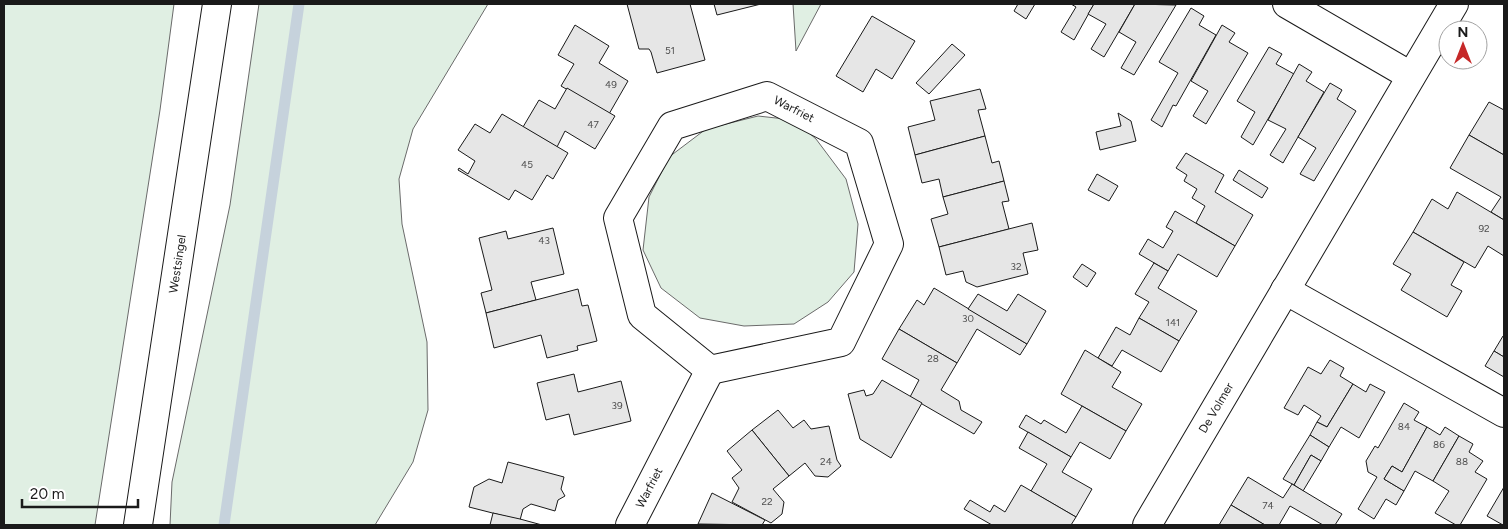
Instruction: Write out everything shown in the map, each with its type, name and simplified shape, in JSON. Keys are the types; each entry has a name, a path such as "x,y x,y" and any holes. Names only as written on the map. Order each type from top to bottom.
{"street":[{"name":"Westsingel","path":"138,525 217,4"},
{"path":"1287,4 1412,76"},
{"name":"De Volmer","path":"1146,525 1454,4"},
{"name":"Warfriet","path":"767,96 860,143 889,244 841,342 710,370 642,315 618,218 672,126 767,96"},
{"path":"1285,290 1494,408"},
{"name":"Warfriet","path":"630,525 710,370"}],"green space":[{"path":"4,4 174,4 160,110 95,525 4,525"},
{"path":"259,4 488,4 413,129 399,179 402,224 427,342 428,410 413,462 375,525 170,525 172,482 230,205"},
{"path":"793,4 821,4 796,51"},
{"path":"758,116 794,120 816,139 846,179 858,224 854,272 828,302 794,324 744,326 700,318 661,288 643,250 649,197 669,157 706,129"}],"building":[{"path":"627,4 690,4 705,60 657,73 649,49 639,49"},
{"path":"714,4 761,4 717,15"},
{"path":"1018,4 1035,4 1026,19 1014,11"},
{"path":"1071,4 1094,4 1074,40 1061,32 1076,7"},
{"path":"1094,4 1135,4 1104,57 1091,49 1106,24 1088,14"},
{"path":"1135,4 1176,5 1134,75 1121,68 1136,42 1119,32"},
{"path":"1191,8 1204,16 1199,25 1216,35 1176,106 1173,105 1162,127 1151,120 1178,73 1159,62"},
{"path":"872,16 915,41 892,79 876,69 863,92 836,76"},
{"path":"575,25 609,46 599,63 628,81 609,114 561,86 574,64 558,55"},
{"path":"1222,25 1235,33 1229,42 1248,53 1206,124 1193,116 1208,91 1191,81"},
{"path":"952,44 965,55 929,94 916,83"},
{"path":"1269,47 1282,54 1276,64 1294,74 1253,145 1241,137 1255,112 1237,101"},
{"path":"1299,64 1312,72 1306,81 1324,92 1283,163 1270,155 1286,129 1268,120"},
{"path":"1330,83 1342,90 1337,99 1356,111 1314,181 1300,174 1316,148 1298,137"},
{"path":"567,88 615,116 595,149 565,131 557,147 523,127 539,100 555,109"},
{"path":"980,89 986,109 978,110 985,136 915,155 908,127 935,120 930,101"},
{"path":"1489,102 1504,110 1504,155 1469,135"},
{"path":"1118,113 1131,121 1136,141 1100,150 1096,132 1121,126"},
{"path":"502,114 568,153 553,179 547,175 532,200 515,190 509,200 458,170 459,168 468,174 475,161 458,150 475,124 490,133"},
{"path":"1469,135 1504,155 1504,220 1491,212 1501,197 1450,168"},
{"path":"985,136 992,163 999,161 1004,181 943,197 939,179 922,183 915,155"},
{"path":"1186,153 1224,175 1215,192 1253,215 1235,246 1196,223 1205,206 1192,198 1197,189 1184,181 1187,175 1176,168"},
{"path":"1239,170 1268,188 1262,198 1233,180"},
{"path":"1097,174 1118,186 1109,201 1088,190"},
{"path":"1004,181 1009,201 1002,202 1009,229 939,247 931,219 948,214 943,197"},
{"path":"1457,192 1504,220 1504,256 1488,246 1475,268 1413,232 1432,199 1448,209"},
{"path":"1175,211 1235,246 1217,277 1178,254 1168,271 1139,254 1148,239 1163,248 1173,231 1166,227"},
{"path":"1032,223 1038,250 1023,253 1028,274 977,287 966,282 963,271 946,275 939,247"},
{"path":"553,228 564,274 531,282 536,300 486,313 481,293 492,290 479,238 506,231 508,239"},
{"path":"1413,232 1464,262 1451,285 1462,291 1447,317 1401,290 1411,274 1393,264"},
{"path":"1154,263 1168,271 1158,288 1197,311 1179,341 1139,318 1149,302 1135,294"},
{"path":"1082,264 1096,273 1087,287 1073,277"},
{"path":"934,288 1027,344 1020,355 977,329 957,363 899,329 917,300 924,305"},
{"path":"578,289 582,306 588,305 597,341 577,346 578,350 547,358 541,335 494,348 486,313"},
{"path":"978,294 1007,311 1018,294 1046,311 1027,344 968,309"},
{"path":"1139,318 1179,341 1161,372 1122,350 1112,366 1098,358 1116,327 1130,335"},
{"path":"899,329 957,363 941,390 959,401 961,410 982,422 974,434 910,397 919,380 882,359"},
{"path":"1504,337 1504,357 1494,351"},
{"path":"1085,350 1121,372 1112,387 1142,404 1126,431 1061,394"},
{"path":"1494,351 1504,357 1504,377 1485,366"},
{"path":"1330,360 1344,368 1340,376 1353,384 1327,427 1317,422 1321,416 1304,405 1298,415 1284,408 1308,367 1321,374"},
{"path":"574,374 578,392 621,381 631,421 574,435 569,414 546,420 537,383"},
{"path":"882,380 922,403 891,458 860,439 848,394 864,390 866,396 873,394"},
{"path":"1353,384 1366,392 1370,384 1385,392 1359,438 1341,427 1329,447 1310,435 1317,422 1327,427"},
{"path":"1404,403 1419,412 1414,420 1427,427 1402,472 1392,466 1384,479 1404,491 1396,505 1386,499 1374,519 1358,509 1377,477 1368,472 1366,461 1375,446 1378,448"},
{"path":"1082,406 1126,431 1110,459 1080,442 1071,457 1019,427 1026,415 1041,424 1044,420 1066,433"},
{"path":"778,410 793,428 804,420 811,429 829,426 837,460 841,466 828,477 815,476 805,463 789,476 752,430"},
{"path":"1427,427 1440,435 1445,427 1459,436 1433,481 1415,471 1404,491 1384,479 1392,466 1402,472"},
{"path":"752,430 789,476 773,489 784,502 782,514 771,523 732,502 739,488 732,478 742,470 727,451"},
{"path":"1028,432 1071,457 1062,472 1092,489 1076,517 1031,491 1047,464 1019,448"},
{"path":"1310,435 1329,447 1321,461 1311,455 1294,485 1283,479"},
{"path":"1459,436 1473,444 1469,452 1483,461 1475,472 1487,479 1460,525 1456,525 1435,513 1449,491 1433,481"},
{"path":"1311,455 1321,461 1303,491 1294,485"},
{"path":"508,462 564,477 561,489 565,496 558,500 555,511 531,504 523,509 520,520 469,507 474,487 489,479 502,483"},
{"path":"1248,477 1283,498 1292,484 1342,514 1335,525 1323,525 1290,506 1279,525 1265,525 1231,505"},
{"path":"1021,485 1076,517 1071,525 992,525 964,509 970,500 990,512 994,505 1005,512"},
{"path":"1504,487 1504,525 1503,525 1487,516"},
{"path":"712,493 765,520 762,525 698,524"},
{"path":"1231,505 1265,525 1219,525"},
{"path":"493,513 520,519 542,525 490,525"}],"waterway":[{"path":"224,525 299,4"}]}
